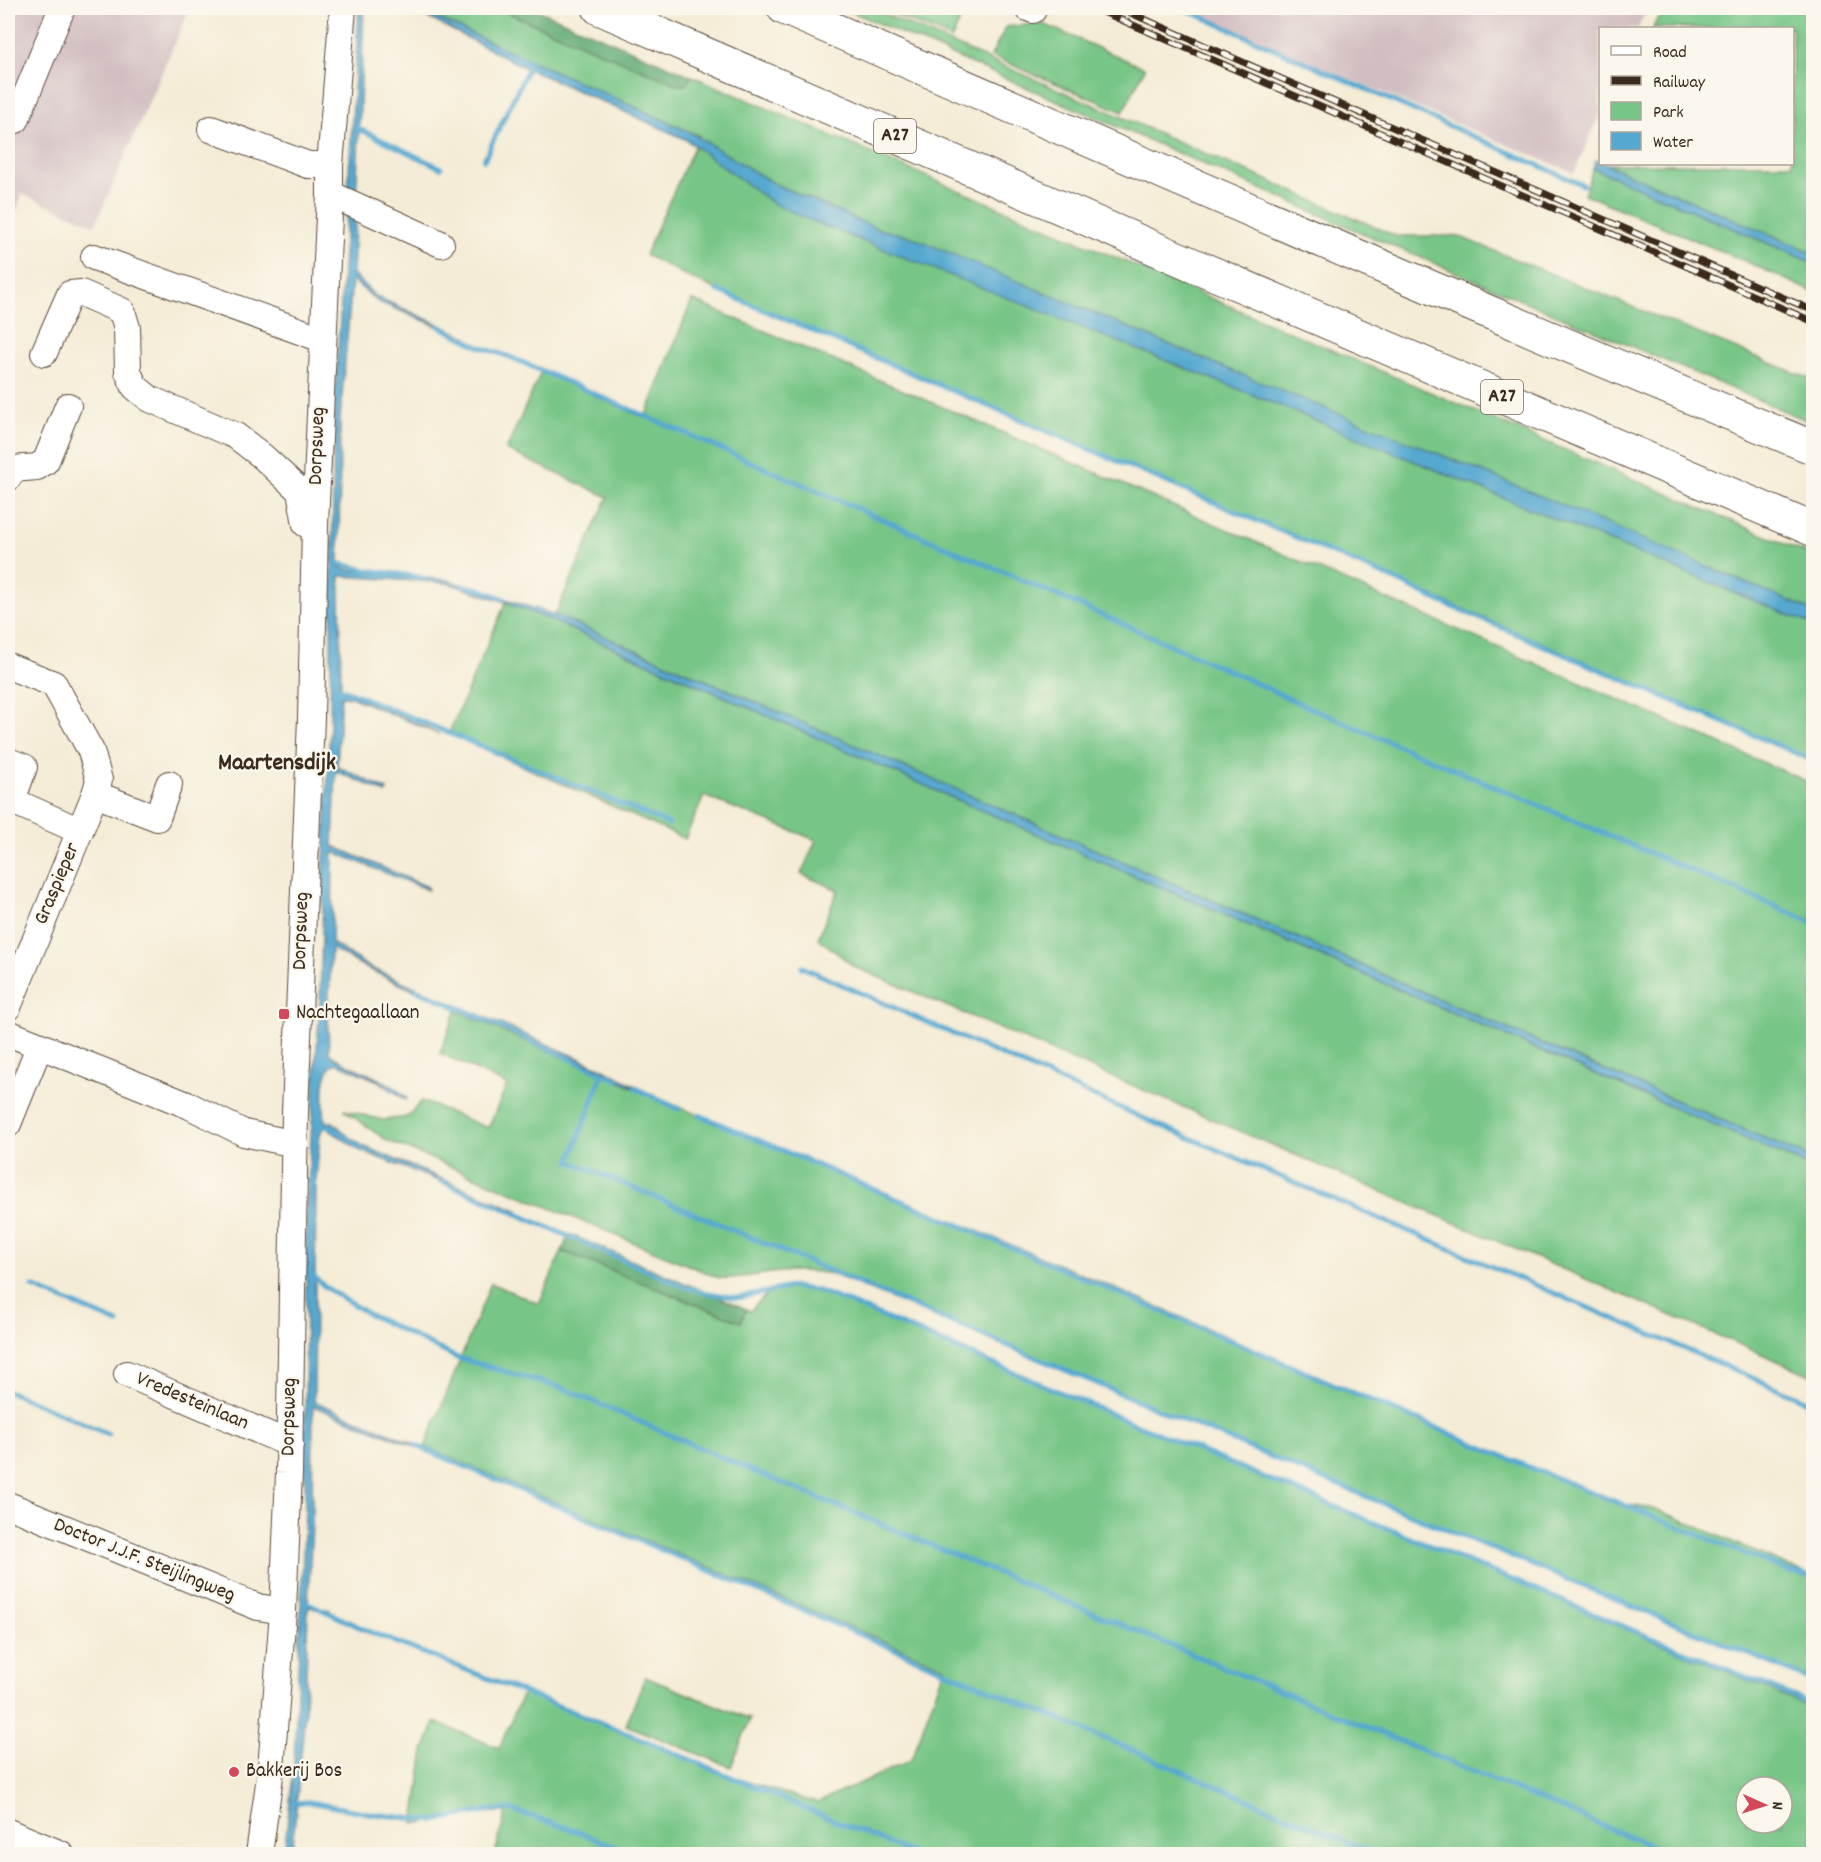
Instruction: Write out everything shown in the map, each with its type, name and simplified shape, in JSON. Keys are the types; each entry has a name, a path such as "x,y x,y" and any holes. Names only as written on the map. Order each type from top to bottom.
{"highway":[{"name":"A27","path":"599,8 1180,260 1814,530"},
{"path":"784,8 1643,378 1814,448"}],"street":[{"path":"16,120 62,8"},
{"name":"Dorpsweg","path":"260,1854 271,1769 283,1611 290,1444 295,1144 311,718 315,525 330,165 343,8"},
{"path":"211,129 308,165 330,165"},
{"path":"330,194 441,244"},
{"path":"94,257 322,339"},
{"path":"44,353 70,294 81,293 122,311 128,328 128,372 135,387 150,399 236,436 300,491 306,524 315,525"},
{"path":"8,478 13,470 37,467 46,461 68,406"},
{"name":"Graspieper","path":"8,666 54,684 91,751 99,780 8,1007"},
{"path":"8,761 24,767 10,800 80,831"},
{"path":"95,794 157,818 169,784"},
{"path":"8,1033 190,1106 244,1133 295,1144"},
{"path":"8,1124 39,1047"},
{"name":"Vredesteinlaan","path":"127,1374 290,1444"},
{"name":"Doctor J.J.F. Steijlingweg","path":"8,1505 258,1607 283,1611"},
{"path":"8,1832 61,1854"}],"shaded area":[{"path":"8,8 190,8 95,225 22,194 8,236"},
{"path":"1182,8 1648,8 1638,27 1599,27 1599,116 1574,173"}],"green space":[{"path":"415,8 496,8 678,85 686,85 692,76 1813,556 1813,759 695,280 645,255 699,136"},
{"path":"496,8 533,8 692,76 686,85 678,85"},
{"path":"843,8 870,8 1396,236 1458,236 1813,380 1813,423 1360,232"},
{"path":"879,8 965,8 952,39"},
{"path":"1663,8 1813,8 1813,253 1606,165 1794,165 1794,27 1654,27"},
{"path":"1041,23 1145,68 1123,112 991,56 1006,27"},
{"path":"1593,168 1813,263 1813,292 1584,194"},
{"path":"692,300 1813,784 1813,1159 555,615 608,497 506,450 541,372 645,418"},
{"path":"506,602 953,798 1813,1168 1813,1376 855,967 818,938 838,890 801,874 816,840 704,796 685,839 449,733"},
{"path":"456,1011 662,1100 1079,1273 1582,1490 1617,1503 1659,1510 1813,1577 1813,1682 832,1274 793,1271 719,1278 386,1140 344,1110 383,1120 407,1117 422,1101 488,1128 507,1085 440,1053"},
{"path":"569,1234 746,1309 741,1322 562,1251"},
{"path":"562,1251 741,1322 746,1309 750,1311 774,1291 796,1289 825,1293 1813,1708 1813,1854 495,1854 506,1812 468,1813 424,1823 414,1823 424,1750 435,1722 499,1748 524,1691 728,1776 817,1803 911,1760 945,1667 425,1447 491,1283 539,1304"},
{"path":"645,1677 750,1719 731,1767 626,1725"}],"water":[{"path":"359,8 364,8 353,274 375,296 467,337 377,301 352,280 340,419 339,567 348,570 448,580 555,615 1813,1159 1814,1168 953,798 506,602 447,583 340,576 341,690 439,734 351,697 341,696 337,766 387,790 386,793 336,771 333,846 428,887 428,890 333,852 332,943 369,967 602,1068 649,1093 621,1082 601,1069 404,986 331,948 328,1024 331,1055 391,1085 407,1098 406,1100 378,1081 337,1063 331,1066 325,1080 325,1122 333,1122 363,1146 519,1211 518,1213 361,1151 325,1127 320,1134 316,1182 314,1401 422,1447 422,1449 313,1406 312,1524 308,1604 330,1610 329,1612 308,1607 305,1710 292,1854 284,1854 294,1765 305,1511 306,1214 320,1000 330,724 334,415"},
{"path":"409,8 415,8 690,132 773,183 878,229 909,236 1233,371 1491,475 1813,611 1813,625 1248,393 807,219 774,204 685,139 522,66"},
{"path":"1596,160 1599,161 1599,165 1608,165 1813,253 1813,263 1593,168"}],"waterway":[{"path":"1182,8 1583,185"},
{"path":"484,160 530,64"},
{"path":"355,127 441,168"},
{"path":"717,290 1814,761"},
{"path":"439,326 478,346 510,357 1308,707 1814,923"},
{"path":"336,563 366,570 420,577"},
{"path":"464,586 480,589 504,599"},
{"path":"338,690 345,690 669,824"},
{"path":"802,967 1150,1121 1814,1404"},
{"path":"416,989 618,1080"},
{"path":"603,1073 570,1161 1314,1475 1814,1681"},
{"path":"635,1088 679,1109"},
{"path":"699,1115 1524,1465 1791,1572 1814,1577"},
{"path":"441,1181 702,1292 737,1298 791,1287 816,1290 845,1301 1814,1705"},
{"path":"311,1274 325,1287 368,1314 455,1357 565,1389 725,1459 1670,1854"},
{"path":"33,1287 118,1323"},
{"path":"8,1391 108,1434"},
{"path":"417,1446 1376,1854"},
{"path":"308,1603 370,1632 627,1733 914,1854"},
{"path":"295,1803 309,1802 374,1814 433,1821 491,1810 511,1810 576,1831 633,1854"}],"railway":[{"path":"1094,8 1814,322"},
{"path":"1119,8 1814,311"}],"place":[{"name":"Nachtegaallaan","path":"284,1014"},
{"name":"Bakkerij Bos","path":"234,1772"}],"district":[{"name":"Maartensdijk","path":"277,764"}]}
